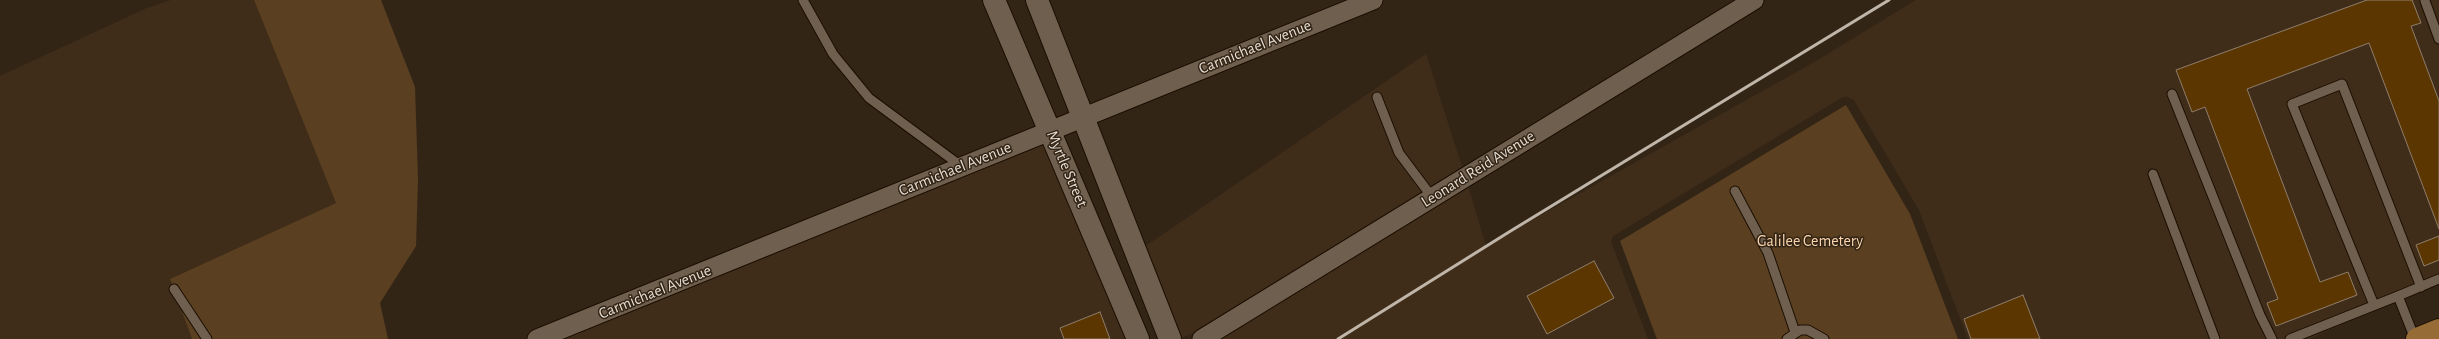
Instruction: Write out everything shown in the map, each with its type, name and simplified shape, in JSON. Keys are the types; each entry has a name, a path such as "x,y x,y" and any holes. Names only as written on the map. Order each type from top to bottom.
{"main road":[{"path":"2416,339 2439,330"}],"street":[{"name":"Myrtle Street","path":"994,0 1138,339"},
{"name":"Myrtle Street","path":"1037,0 1170,339"},
{"name":"Carmichael Avenue","path":"537,339 1083,116 1374,0"},
{"name":"Leonard Reid Avenue","path":"1202,339 1754,0"}],"lane":[{"path":"803,0 833,54 869,98 962,166"},
{"path":"2424,1 2439,39"},
{"path":"2374,305 2292,104 2342,84 2421,287"},
{"path":"2172,94 2260,315 2272,339"},
{"path":"1377,97 1399,153 1432,197"},
{"path":"2153,174 2215,339"},
{"path":"1735,191 1768,253 1795,332"},
{"path":"2290,339 2439,279"},
{"path":"174,289 207,339"},
{"path":"2398,296 2416,339"},
{"path":"1787,339 1795,332 1808,330 1824,339"}],"shaded area":[{"path":"171,0 254,0 336,203 170,279 192,339 0,339 0,76 147,8"},
{"path":"1916,0 2439,0 2439,281 2309,339 1968,339 1919,210 1854,100 1846,96 1613,236 1611,242 1648,339 1220,339 1468,186 1486,246 1818,60"},
{"path":"1426,54 1462,167 1195,332 1181,338 1146,246"},
{"path":"1044,143 1126,339 563,339 644,307"}],"green space":[{"path":"254,0 381,0 415,87 418,179 416,246 380,303 388,339 192,339 170,279 336,203"},
{"name":"Galilee Cemetery","path":"1846,105 1910,214 1958,339 1657,339 1620,241"}],"building":[{"path":"2367,0 2412,0 2421,23 2411,26 2439,101 2439,229 2369,43 2247,89 2320,282 2348,272 2357,295 2276,326 2267,303 2278,299 2205,107 2192,112 2176,70"},
{"path":"2439,236 2439,260 2424,266 2416,245"},
{"path":"1594,261 1614,298 1547,334 1527,296"},
{"path":"2023,295 2040,339 1971,339 1964,319"},
{"path":"1100,312 1110,339 1064,339 1060,328"}],"railway":[{"path":"1338,339 1509,232 1889,0"}]}
